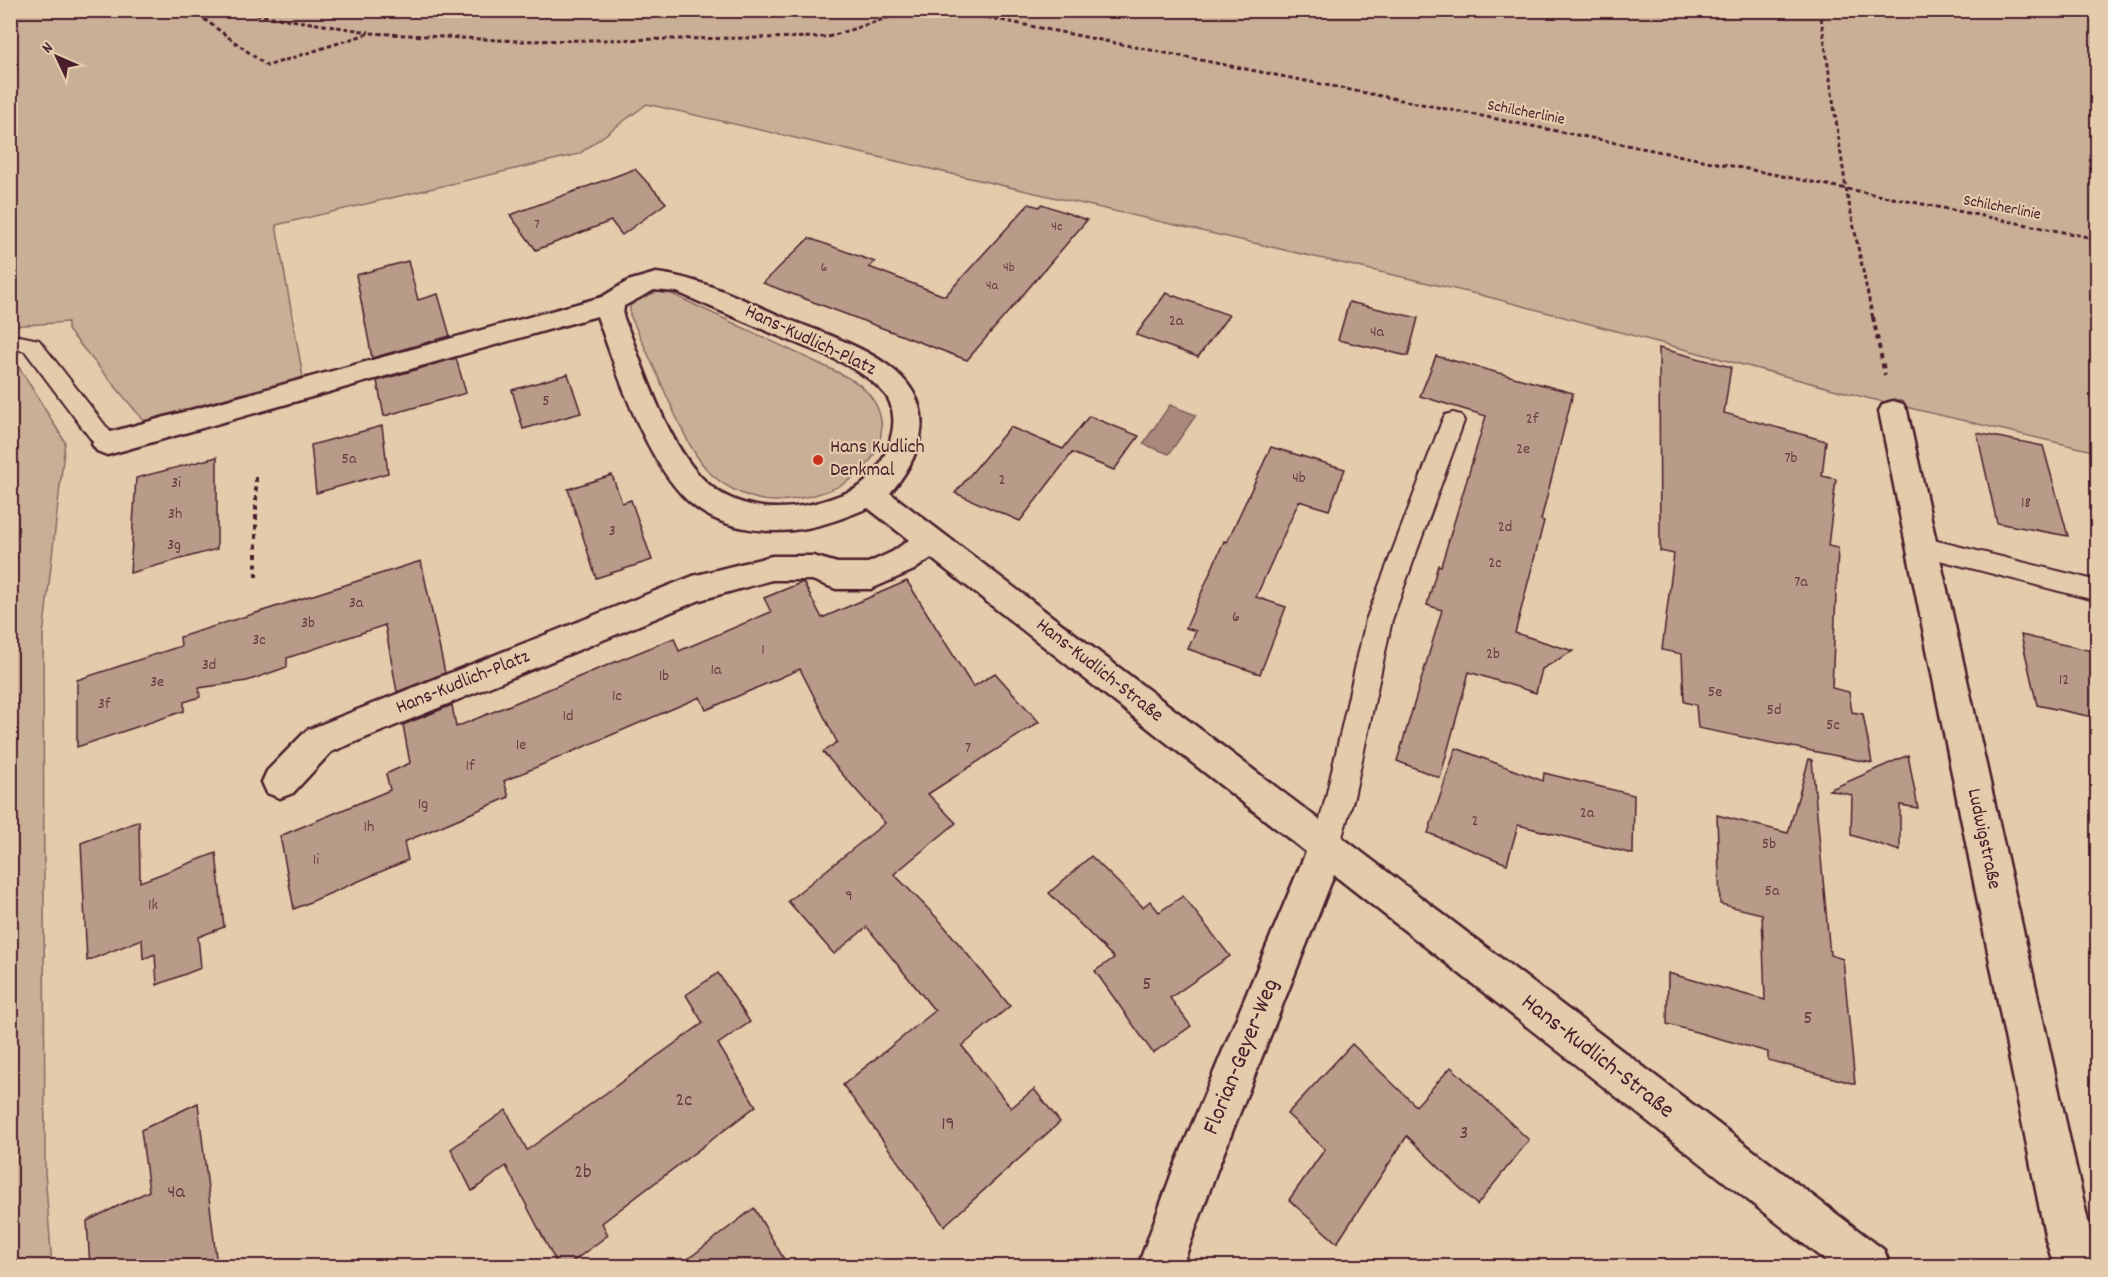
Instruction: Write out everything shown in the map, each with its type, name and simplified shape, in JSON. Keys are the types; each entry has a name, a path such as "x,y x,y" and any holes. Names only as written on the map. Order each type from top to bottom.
{"street":[{"name":"Hans-Kudlich-Platz","path":"107,444 611,303 636,286 656,281 682,284 855,358 884,375 898,391 909,418 907,437 896,464 871,494 826,513 771,521 725,511 690,485 665,448 610,316 611,303"},
{"name":"Ludwigstraße","path":"1893,411 2068,1240 2076,1266"},
{"name":"Hans-Kudlich-Straße","path":"871,494 1868,1266"},
{"name":"Hans-Kudlich-Platz","path":"280,782 320,741 693,589 772,568 813,568 836,576 871,576 903,561 932,541"},
{"name":"Florian-Geyer-Weg","path":"1160,1266 1195,1170 1326,848"}],"lane":[{"path":"10,341 32,345 107,444"},
{"path":"1326,848 1340,797 1379,620 1453,421"},
{"path":"1921,546 2097,591"}],"path":[{"path":"192,10 267,66 370,33"},
{"path":"226,10 370,33 518,41 828,37 912,10"},
{"name":"Schilcherlinie","path":"950,10 2097,238"},
{"path":"1820,10 1845,189 1893,411"},
{"path":"256,477 256,579"}],"shaded area":[{"path":"11,11 2097,11 2097,452 1867,398 1485,296 647,104 579,154 276,225 303,377 144,421 68,330 68,322 11,326"},
{"path":"657,292 672,294 860,385 874,401 881,425 877,449 871,460 844,484 806,497 786,500 769,501 751,497 718,480 704,466 686,438 630,315 630,306 642,297"},
{"path":"11,354 65,442 43,636 45,1172 52,1266 10,1266"},
{"path":"1170,405 1196,415 1169,454 1143,444"}],"building":[{"path":"635,169 666,203 622,235 611,221 536,250 510,215"},
{"path":"1029,204 1039,207 1042,204 1087,220 967,360 763,283 809,238 875,262 869,267 945,296"},
{"path":"408,261 418,300 438,294 450,336 372,358 356,275"},
{"path":"1166,293 1229,315 1198,357 1136,335"},
{"path":"1349,302 1418,318 1408,356 1338,340"},
{"path":"1659,348 1731,367 1724,413 1826,441 1822,476 1836,479 1828,546 1838,548 1832,688 1849,692 1852,712 1863,714 1872,763 1698,728 1696,705 1684,702 1682,654 1662,650 1674,554 1660,551"},
{"path":"1436,356 1573,393 1541,520 1544,521 1515,633 1573,651 1542,669 1536,693 1469,672 1440,778 1397,761 1442,610 1427,605 1486,416 1420,396"},
{"path":"456,358 466,393 384,416 377,381"},
{"path":"568,374 581,413 523,429 512,390"},
{"path":"1089,416 1139,436 1114,470 1072,453 1020,521 955,493 1010,427 1063,449"},
{"path":"382,426 388,473 316,493 311,445"},
{"path":"1977,433 2043,446 2068,536 1997,523"},
{"path":"1271,447 1345,469 1329,510 1299,501 1256,597 1286,607 1260,674 1188,649 1196,631 1186,628 1224,541 1227,542"},
{"path":"217,457 217,549 130,573 136,478"},
{"path":"612,475 622,503 631,500 652,560 596,578 568,489"},
{"path":"421,561 445,673 397,692 385,625 287,658 287,667 247,681 199,688 200,697 184,702 184,711 77,747 77,680 181,646 180,637"},
{"path":"907,581 973,687 995,673 1039,722 928,794 956,823 894,874 940,921 1010,1006 962,1046 1011,1108 1034,1089 1060,1122 944,1226 843,1085 935,1011 867,927 834,954 788,901 885,823 823,752 837,742 800,669 706,710 700,697 504,781 509,797 404,842 408,860 294,909 280,836 390,790 386,774 410,763 403,725 452,705 456,727 674,638 679,651 771,612 764,598 803,582 822,618"},
{"path":"2021,635 2097,652 2097,718 2037,705"},
{"path":"1456,748 1543,781 1544,773 1634,795 1633,854 1518,825 1507,864 1428,833"},
{"path":"1908,755 1918,808 1900,805 1900,851 1851,835 1852,795 1829,790"},
{"path":"1809,759 1812,760 1830,955 1843,959 1855,1084 1768,1060 1768,1052 1667,1024 1668,973 1765,1000 1762,914 1720,904 1717,815 1788,833"},
{"path":"139,821 140,882 216,853 224,927 198,937 201,968 157,985 155,954 143,959 142,939 87,961 81,843"},
{"path":"1091,856 1143,907 1150,901 1159,912 1183,896 1230,956 1170,998 1191,1026 1153,1053 1095,971 1114,958 1049,893"},
{"path":"718,973 750,1022 718,1044 756,1106 602,1223 608,1235 567,1266 558,1266 506,1166 472,1191 451,1149 506,1110 527,1150 703,1023 686,995"},
{"path":"1352,1044 1416,1106 1451,1067 1529,1140 1477,1205 1407,1136 1337,1243 1289,1200 1325,1149 1287,1114"},
{"path":"198,1103 217,1266 90,1266 87,1221 149,1191 141,1130"},
{"path":"754,1208 788,1266 679,1266"}],"place":[{"name":"Hans Kudlich Denkmal","path":"818,460"}]}
